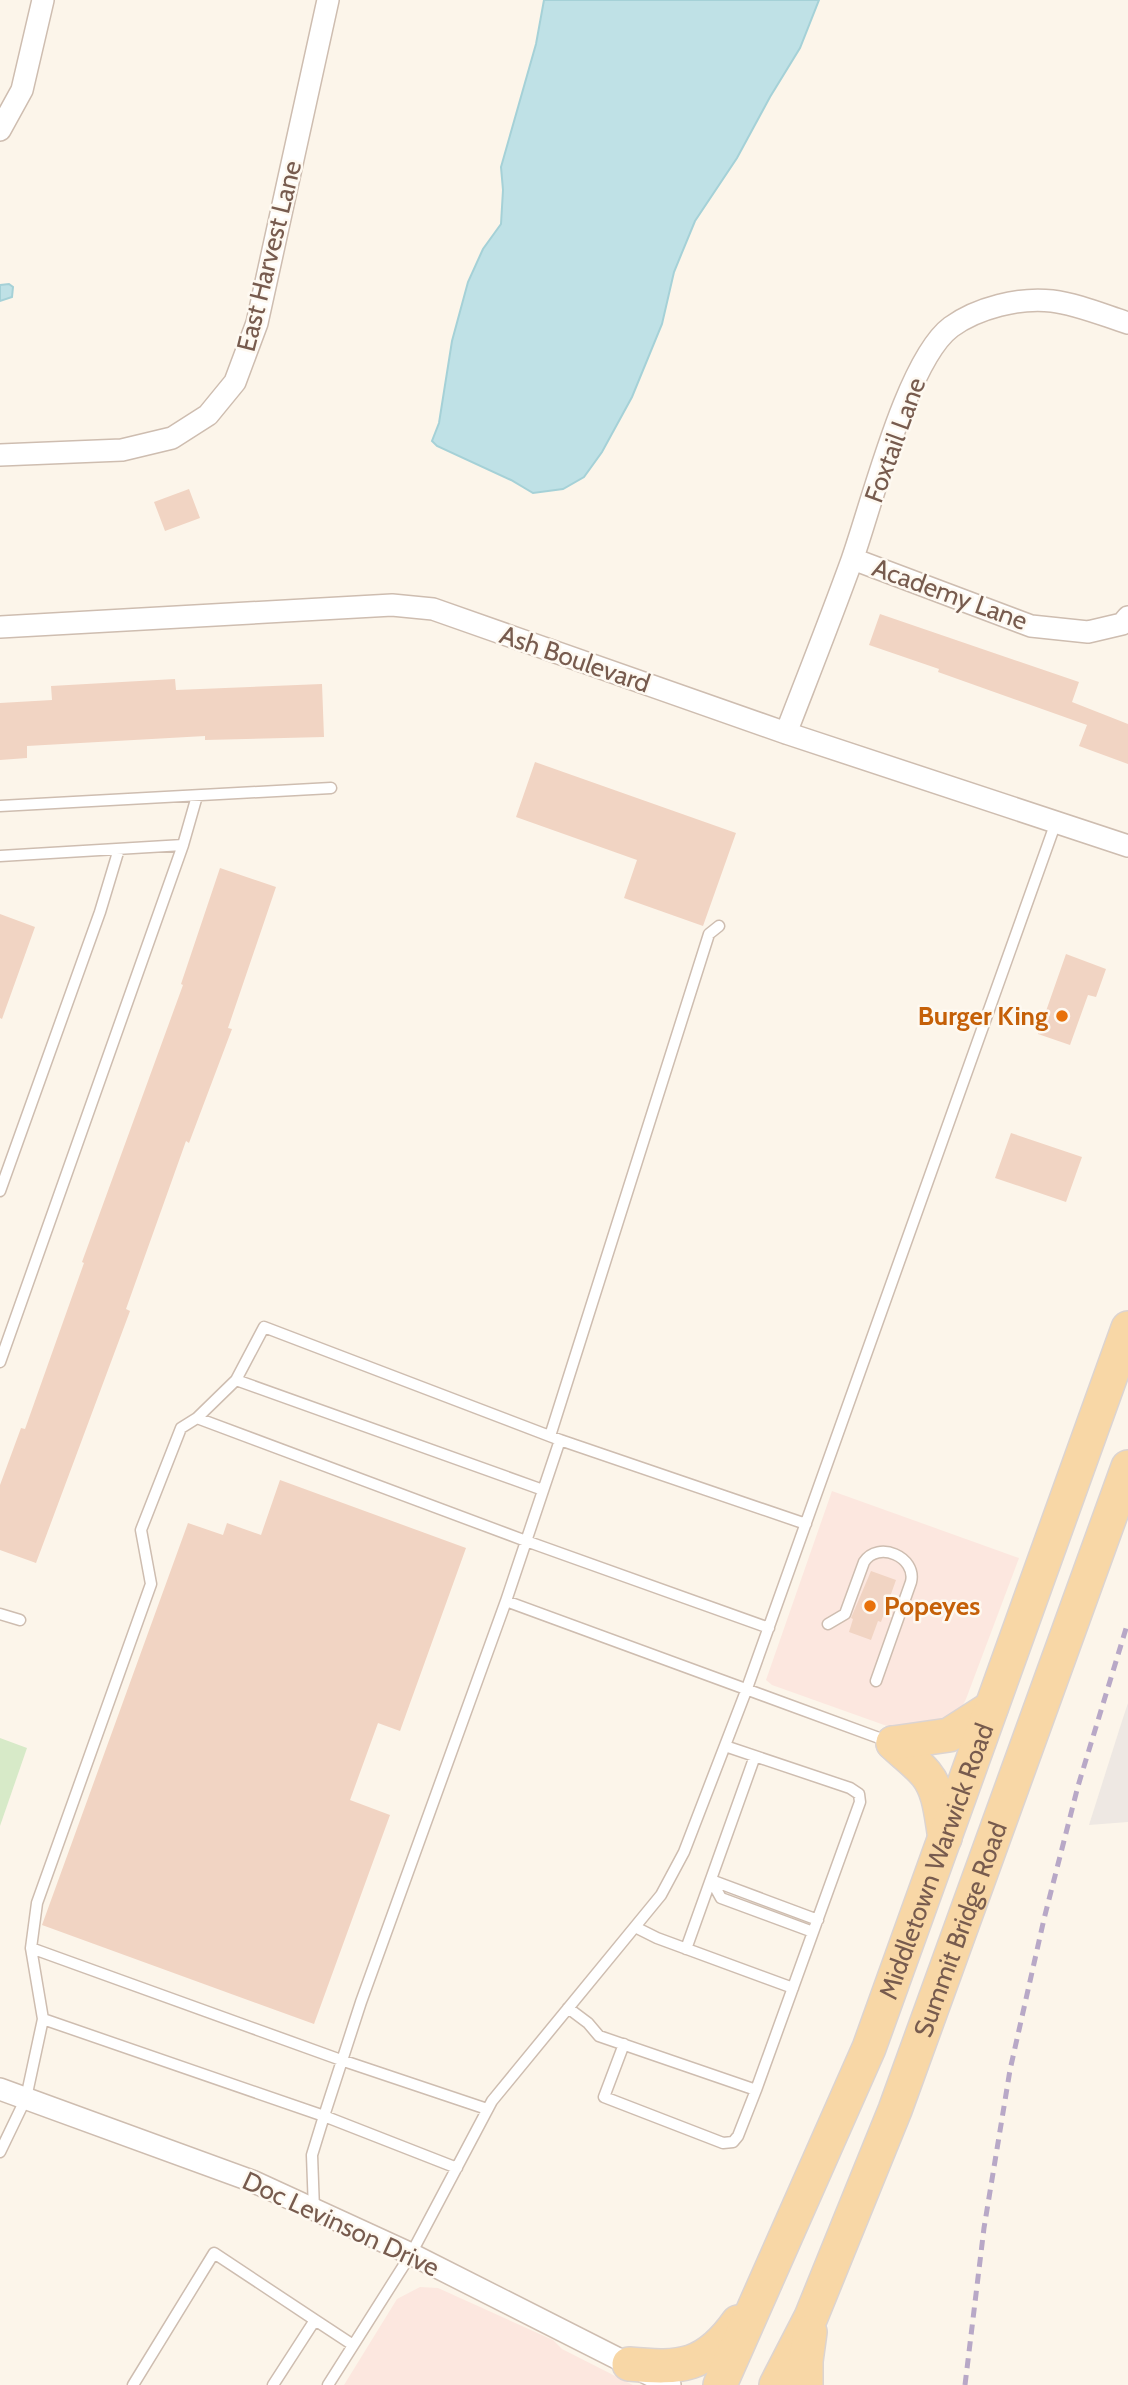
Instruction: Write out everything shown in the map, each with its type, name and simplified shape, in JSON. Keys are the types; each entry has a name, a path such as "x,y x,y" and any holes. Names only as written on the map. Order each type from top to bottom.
{"main road":[{"name":"Middletown Warwick Road","path":"720,2385 869,2048 1128,1328"},
{"name":"Summit Bridge Road","path":"776,2385 811,2317 895,2110 1128,1467"},
{"path":"893,1743 949,1735 991,1708"},
{"path":"893,1743 930,1781 937,1798 945,1838"},
{"path":"629,2364 677,2366 712,2352 724,2342 764,2286"},
{"path":"807,2385 806,2361 811,2317"}],"street":[{"path":"0,130 22,90 43,0"},
{"name":"East Harvest Lane","path":"0,456 122,450 172,438 208,415 235,382 257,323 328,0"},
{"name":"Foxtail Lane","path":"786,733 853,559 906,399 930,349 950,328 983,310 1012,303 1051,301 1091,310 1128,323"},
{"name":"Academy Lane","path":"853,559 1031,626 1088,632 1122,624 1128,617"},
{"name":"Ash Boulevard","path":"0,627 392,605 433,609 786,733 1128,846"},
{"name":"Doc Levinson Drive","path":"0,2089 252,2181 411,2254 670,2385"}],"lane":[{"path":"0,806 331,789"},
{"path":"0,1362 183,845 197,796"},
{"path":"328,2385 411,2254 492,2101 661,1895 684,1852 747,1691 1056,822"},
{"path":"0,856 183,845"},
{"path":"0,1191 100,912 119,849"},
{"path":"314,2210 312,2155 341,2060 526,1541 709,934 719,926"},
{"path":"0,2152 26,2098 43,2019 31,1948 37,1903 151,1584 141,1530 181,1428 197,1418 236,1380 264,1327 555,1438 806,1524"},
{"path":"236,1380 542,1490"},
{"path":"197,1418 769,1628"},
{"path":"828,1624 845,1614 868,1556 884,1552 906,1561 912,1571 911,1582 876,1681"},
{"path":"506,1601 893,1743"},
{"path":"0,1614 20,1620"},
{"path":"624,2044 604,2097 723,2143 733,2142 738,2136 756,2090 860,1802 859,1794 850,1788 725,1746"},
{"path":"686,1949 755,1756"},
{"path":"711,1880 818,1920"},
{"path":"711,1880 721,1898 813,1932"},
{"path":"635,1927 686,1949 793,1988"},
{"path":"31,1948 341,2060 487,2109"},
{"path":"568,2008 588,2023 599,2036 756,2090"},
{"path":"43,2019 324,2116 457,2168"},
{"path":"133,2385 214,2253 353,2345"},
{"path":"274,2385 315,2320"}],"shaded area":[{"path":"832,1491 1019,1558 966,1699 949,1723 901,1731 772,1685 766,1680"},
{"path":"1128,1703 1128,1822 1089,1825 1122,1721"},
{"path":"420,2287 438,2288 553,2340 562,2349 633,2385 344,2385 397,2299"}],"green space":[{"path":"0,1738 27,1748 0,1826"}],"water":[{"path":"544,0 819,0 800,48 737,158 695,221 674,272 662,324 632,397 602,452 584,477 563,489 533,493 437,446 432,441 439,423 452,341 468,282 483,249 501,224 501,167 536,44"},
{"path":"9,284 13,287 12,297 0,301 0,285"}],"building":[{"path":"189,489 200,518 165,531 154,502"},
{"path":"880,614 1079,682 1072,702 1128,724 1128,764 1079,746 1087,725 869,645"},
{"path":"175,679 176,690 322,684 324,737 205,740 205,736 27,746 27,758 0,760 0,703 52,700 51,686"},
{"path":"535,762 736,833 703,926 624,898 637,860 516,817"},
{"path":"220,868 276,887 228,1028 232,1029 189,1143 186,1141 126,1309 130,1311 36,1563 0,1550 0,1485 21,1428 25,1429 84,1263 82,1262 183,985 181,984"},
{"path":"0,914 35,927 2,1019 0,1018"},
{"name":"Burger King","path":"1066,954 1106,969 1096,997 1088,995 1070,1045 1038,1034"},
{"path":"1011,1133 1082,1157 1066,1202 995,1178"},
{"path":"280,1480 466,1548 400,1731 378,1723 350,1800 390,1815 314,2024 42,1925 188,1523 223,1535 227,1523 261,1535"},
{"name":"Popeyes","path":"871,1571 896,1580 881,1622 878,1621 871,1640 849,1632 853,1619 851,1618"}],"railway":[{"path":"965,2385 984,2228 1010,2070 1078,1786 1128,1622"}],"place":[{"name":"Burger King","path":"1062,1016"},
{"name":"Popeyes","path":"870,1606"}]}
